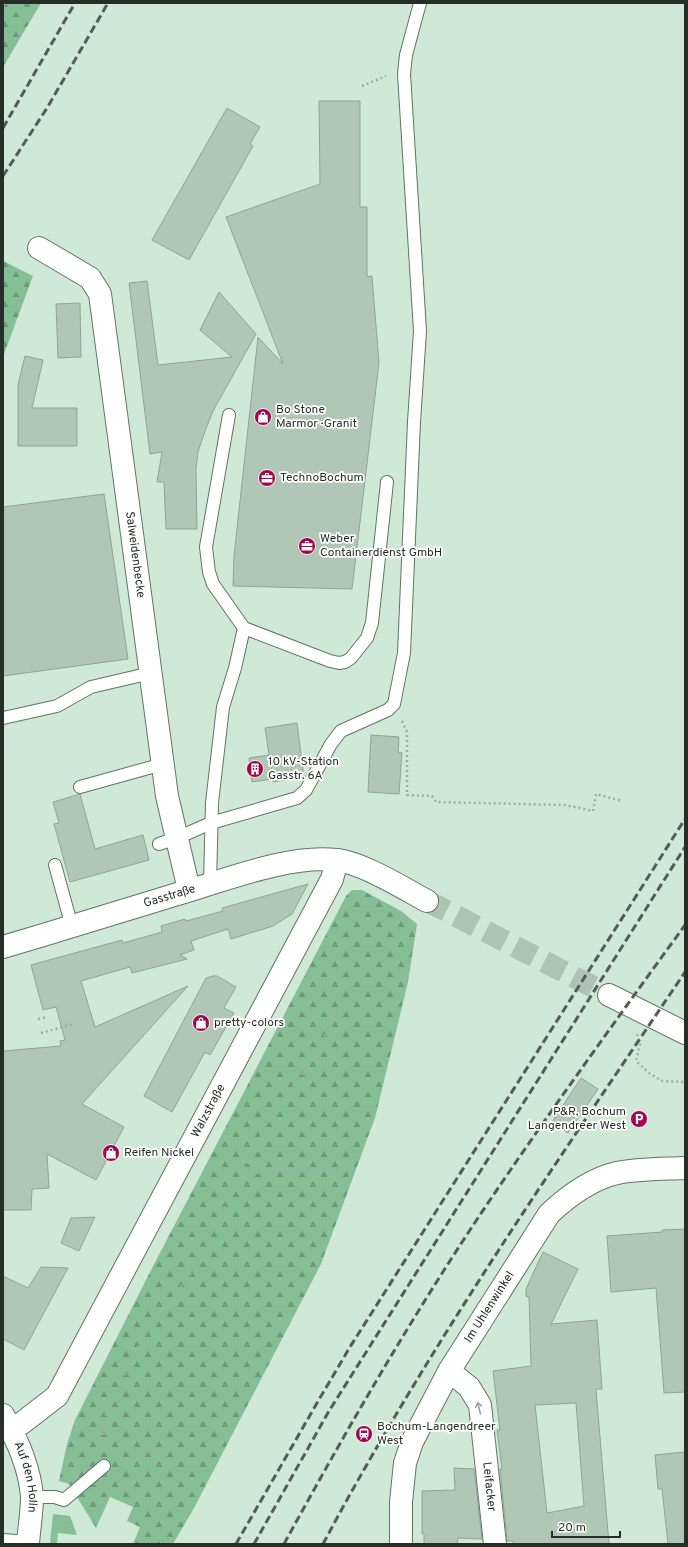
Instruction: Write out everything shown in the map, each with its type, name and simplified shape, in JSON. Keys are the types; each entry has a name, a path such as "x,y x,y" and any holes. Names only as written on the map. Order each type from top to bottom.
{"street":[{"name":"Salweidenbecke","path":"39,248 90,278 100,294 167,796 168,841 189,890"},
{"name":"Gasstraße","path":"3,947 189,890 294,861 316,859 337,860 358,866 427,901"},
{"name":"Walzstraße","path":"7,1422 22,1423 57,1396 332,879 337,860"},
{"path":"609,995 685,1033"},
{"name":"Im Uhlenwinkel","path":"401,1544 401,1502 405,1463 412,1442 449,1371 549,1214 563,1200 580,1189 617,1173 685,1168"},
{"name":"Leifacker","path":"449,1371 469,1387 480,1405 495,1544"},
{"name":"Auf den Holln","path":"7,1422 25,1462 32,1497 28,1543"}],"lane":[{"path":"168,841 211,823 297,798 306,790 331,744 341,731 388,710 394,704 404,653 414,422 420,331 404,74 406,55 420,3"},
{"path":"229,415 206,547 209,572 213,584 244,628 330,661 339,663 345,662 351,658 367,638 372,623 387,482"},
{"path":"210,884 212,802 223,707 235,668 244,628"},
{"path":"3,718 57,706 91,687 151,673"},
{"path":"80,787 163,764"},
{"path":"55,865 72,927"},
{"path":"32,1497 55,1497 64,1500 104,1466"},
{"path":"3,1540 28,1543"}],"path":[{"path":"362,86 387,75 404,74"},
{"path":"394,704 407,732 408,795 432,796 436,802 565,805 593,811 596,794 622,801"},
{"path":"168,1448 104,1466 104,1420 142,1337 193,1270 273,1112 312,1061 343,999"},
{"path":"38,1019 47,1017"},
{"path":"41,1033 74,1024"},
{"path":"636,1031 640,1044 636,1061 649,1073 662,1081 685,1082"},
{"path":"555,1118 560,1112"},
{"path":"572,1130 574,1126"},
{"path":"242,1174 317,1169 336,1172"}],"green space":[{"path":"6,3 41,3 3,67 3,7"},
{"path":"3,261 33,276 3,357"},
{"path":"352,890 362,890 401,911 417,924 408,982 375,1118 321,1264 194,1508 173,1544 133,1544 140,1527 127,1521 133,1507 110,1497 96,1528 69,1484 59,1481 67,1444 75,1420 149,1274 346,896"},
{"path":"53,1514 70,1516 77,1535 58,1533 57,1544 50,1544"}],"building":[{"path":"319,101 360,101 360,207 367,207 367,277 372,276 379,363 352,589 233,586 234,556 258,337 283,364 226,217 320,184"},
{"path":"227,108 260,127 250,144 253,146 189,260 152,240"},
{"path":"147,281 158,365 232,357 200,330 219,292 256,334 213,411 198,452 196,469 197,529 166,529 164,482 157,482 162,452 150,454 129,283"},
{"path":"80,303 81,357 58,358 56,304"},
{"path":"25,356 43,360 32,408 77,408 77,446 18,446 18,385"},
{"path":"104,494 128,659 3,676 3,507"},
{"path":"297,723 304,777 273,782 273,779 252,782 249,758 269,755 265,728"},
{"path":"371,735 399,737 398,752 402,753 399,794 368,792"},
{"path":"80,794 95,849 143,835 149,860 70,882 54,824 59,823 53,802"},
{"path":"308,884 292,914 273,926 231,939 228,929 191,941 194,950 180,955 187,959 132,973 130,967 81,981 95,1027 188,986 82,1104 124,1127 96,1180 47,1154 49,1188 32,1189 31,1210 3,1210 3,1051 61,1046 60,1041 65,1040 56,1007 43,1010 31,965 122,940 123,943 162,932 161,926 223,911 222,908"},
{"path":"217,976 236,987 224,1008 234,1013 210,1055 205,1052 172,1112 144,1096 206,978"},
{"path":"581,1078 598,1089 568,1133 552,1122"},
{"path":"95,1217 79,1251 61,1243 71,1218"},
{"path":"685,1229 685,1392 664,1393 656,1288 611,1292 607,1236"},
{"path":"543,1252 578,1269 551,1324 597,1320 602,1389 596,1389 609,1544 514,1544 513,1541 507,1541 500,1469 502,1469 497,1430 500,1430 493,1371 531,1366 529,1297 526,1296 526,1289","holes":["576,1403 584,1506 547,1513 535,1405"]},
{"path":"41,1267 68,1268 24,1350 3,1339 3,1276 28,1288"},
{"path":"685,1452 685,1544 668,1544 662,1489 658,1489 655,1455"},
{"path":"454,1468 474,1469 482,1539 458,1538 457,1544 424,1544 424,1534 422,1534 422,1491 455,1490"}],"tunnel":[{"path":"427,901 609,995"}],"railway":[{"path":"3,128 75,3"},
{"path":"3,176 47,108 108,3"},
{"path":"236,1544 350,1347 685,819"},
{"path":"254,1544 329,1411 685,847"},
{"path":"284,1544 383,1370 462,1242 562,1096 685,925"},
{"path":"323,1544 364,1470 451,1325 543,1183 685,972"}],"place":[{"name":"Bo Stone Marmor · Granit","path":"263,417"},
{"name":"TechnoBochum","path":"267,478"},
{"name":"Weber Containerdienst GmbH","path":"307,546"},
{"name":"10 kV-Station Gasstr. 6A","path":"255,769"},
{"name":"pretty-colors","path":"201,1023"},
{"name":"P&R, Bochum Langendreer West","path":"639,1119"},
{"name":"Reifen Nickel","path":"111,1153"},
{"name":"Bochum-Langendreer West","path":"364,1434"}]}
